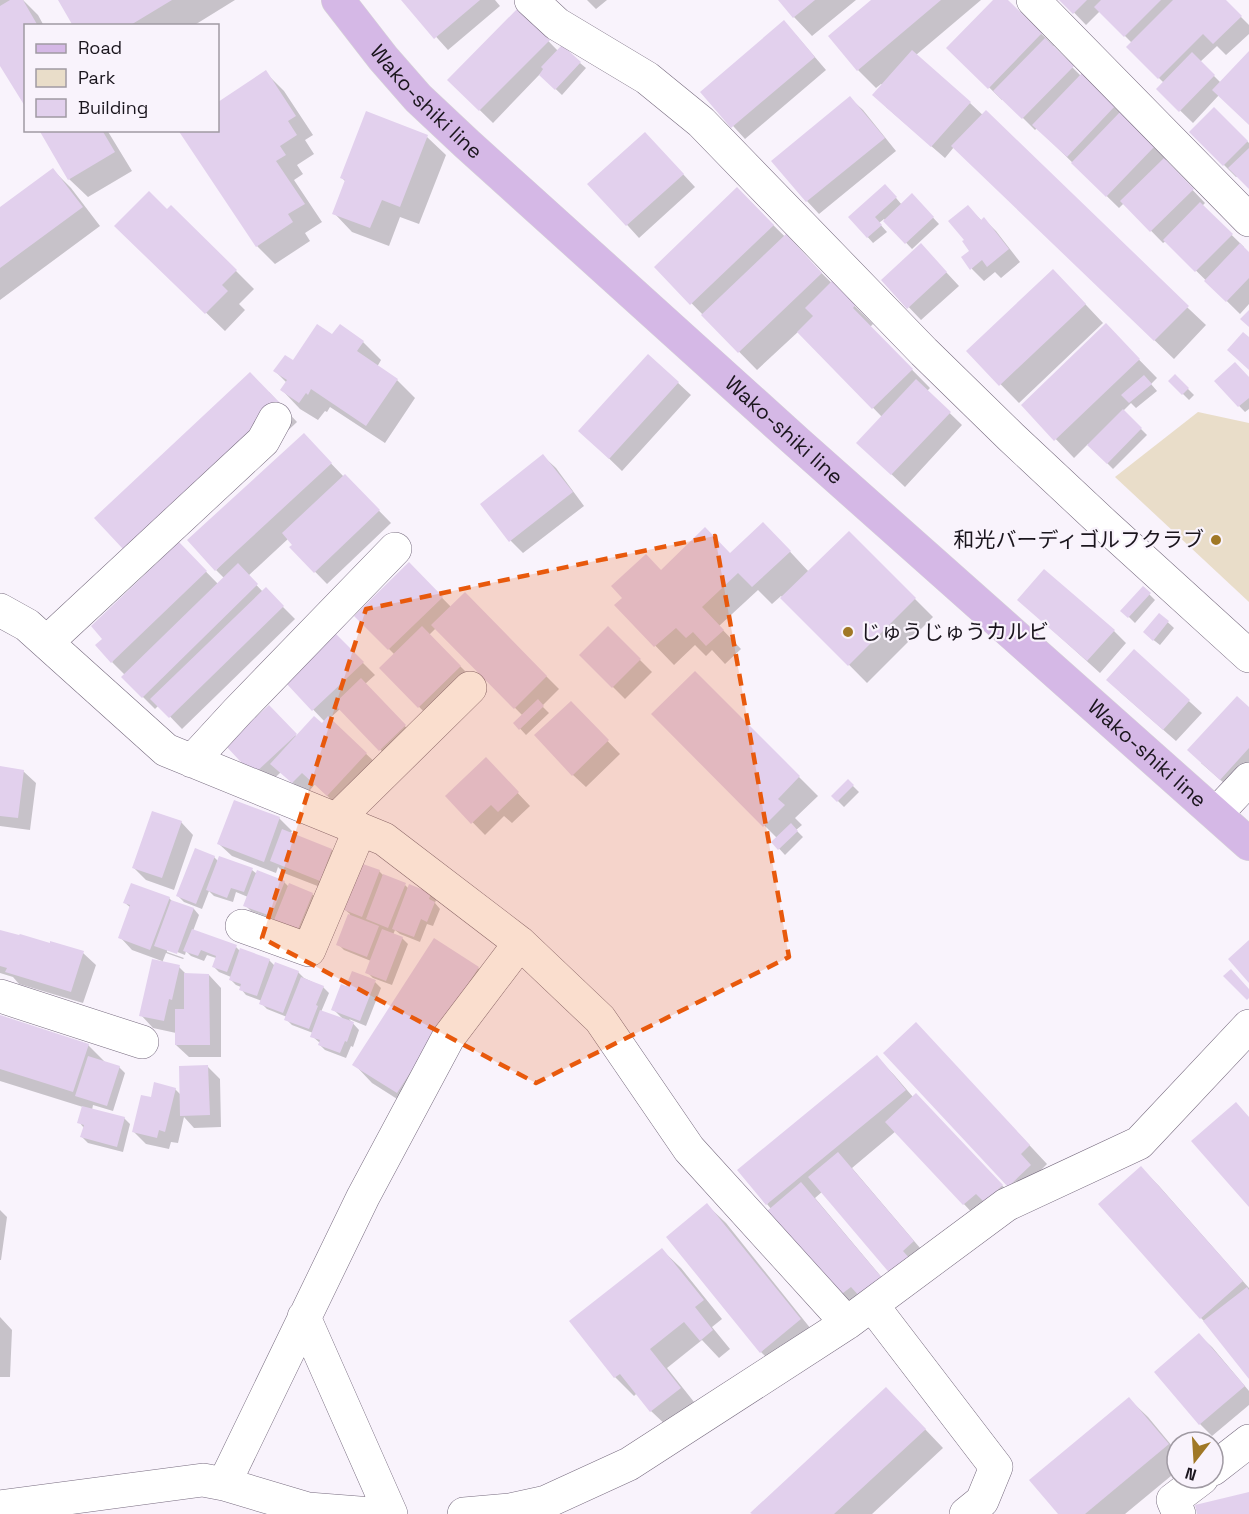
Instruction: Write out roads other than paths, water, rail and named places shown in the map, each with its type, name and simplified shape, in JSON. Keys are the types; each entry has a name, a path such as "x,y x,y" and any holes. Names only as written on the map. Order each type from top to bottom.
{"main road":[{"name":"Wako-shiki line","path":"338,0 418,98 467,144 1249,844"}],"street":[{"path":"531,0 557,24 647,78 701,122 924,352 1011,438 1249,656"},
{"path":"1033,0 1249,220"},
{"path":"47,642 263,441 275,419"},
{"path":"192,761 395,549"},
{"path":"0,610 27,625 166,750 384,839 520,943 600,1019 689,1149 859,1314 996,1467 982,1501 966,1514"},
{"path":"242,926 309,950 348,824 470,688"},
{"path":"1216,814 1249,779"},
{"path":"224,1484 363,1197 448,1038 520,943"},
{"path":"0,996 142,1042"},
{"path":"464,1514 549,1508 629,1464 859,1314 1005,1205 1138,1143 1249,1026"},
{"path":"304,1317 391,1514"},
{"path":"1225,1460 1249,1442"},
{"path":"0,1507 137,1502 203,1480 308,1509 372,1514"},
{"path":"1179,1514 1173,1500 1186,1490"}],"place":[{"name":"和光バーディゴルフクラブ","path":"1216,540"},
{"name":"じゅうじゅうカルビ","path":"848,632"}]}
